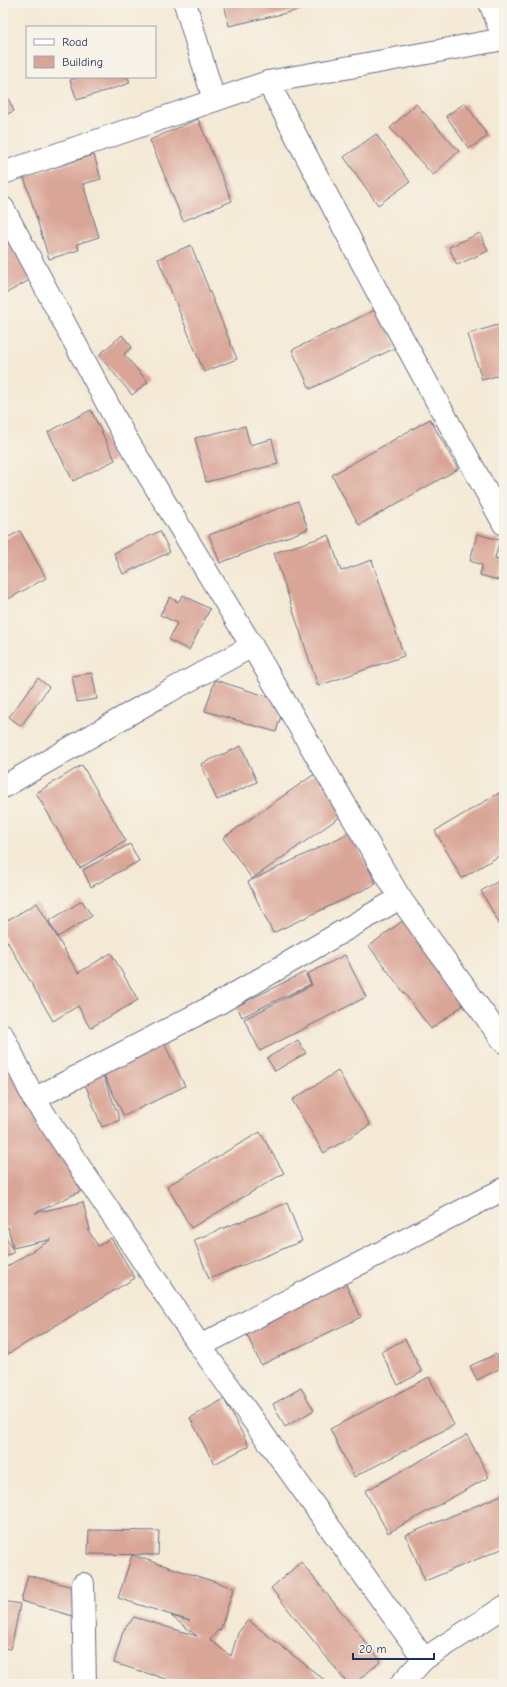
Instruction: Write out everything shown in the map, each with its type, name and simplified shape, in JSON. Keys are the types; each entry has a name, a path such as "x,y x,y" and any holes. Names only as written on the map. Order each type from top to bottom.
{"street":[{"path":"185,3 214,100"},
{"path":"3,174 268,82 504,39 490,3"},
{"path":"268,82 381,300 504,524"},
{"path":"3,208 124,435 252,646 400,898 504,1042"},
{"path":"3,787 155,699 252,646"},
{"path":"34,1100 220,1002 400,898"},
{"path":"3,1036 34,1100 200,1346 424,1659"},
{"path":"200,1346 504,1189"},
{"path":"82,1584 86,1684"},
{"path":"401,1684 424,1659 504,1607"}],"building":[{"path":"224,3 326,3 326,4 229,26"},
{"path":"77,78 128,78 130,83 77,100 70,80"},
{"path":"3,87 14,111 3,116"},
{"path":"465,103 488,136 469,149 446,116"},
{"path":"416,104 459,151 433,175 390,128"},
{"path":"198,119 232,201 183,221 150,140"},
{"path":"376,134 410,182 378,205 344,157"},
{"path":"94,155 101,179 83,184 99,237 77,244 79,250 49,259 24,177"},
{"path":"3,207 40,274 3,295"},
{"path":"480,233 488,251 457,265 449,247"},
{"path":"191,245 237,359 204,372 158,259"},
{"path":"379,308 397,347 310,389 292,350"},
{"path":"504,323 504,374 482,380 468,334"},
{"path":"122,335 132,347 124,354 148,382 132,395 99,355"},
{"path":"91,410 115,460 73,481 48,432"},
{"path":"430,419 458,469 359,525 332,475"},
{"path":"245,426 250,445 272,439 278,464 206,482 195,438"},
{"path":"298,501 308,529 220,563 209,535"},
{"path":"20,531 46,578 3,602 3,540"},
{"path":"160,531 170,552 123,574 114,553"},
{"path":"477,534 500,540 495,558 504,560 498,580 480,575 482,565 470,561"},
{"path":"329,535 341,571 372,560 404,656 318,686 274,553"},
{"path":"183,595 210,609 189,650 169,640 177,623 160,615 170,597 178,602"},
{"path":"92,673 97,699 77,702 72,676"},
{"path":"38,678 49,687 21,726 9,717"},
{"path":"215,680 285,702 276,732 205,711"},
{"path":"241,746 257,782 217,800 201,764"},
{"path":"82,765 126,841 80,868 36,793"},
{"path":"316,773 344,814 252,879 223,838"},
{"path":"504,790 504,853 462,878 435,831"},
{"path":"351,832 376,884 273,933 248,882"},
{"path":"130,844 139,861 91,887 83,870"},
{"path":"504,878 504,932 481,891"},
{"path":"82,901 92,916 58,937 49,921"},
{"path":"37,903 78,973 111,953 138,1000 90,1028 78,1006 53,1021 3,934 3,923"},
{"path":"413,913 474,997 431,1029 369,946"},
{"path":"345,955 366,997 260,1051 244,1019 312,985 307,974"},
{"path":"305,972 311,984 242,1017 237,1006"},
{"path":"161,1037 185,1086 124,1116 100,1067"},
{"path":"298,1040 306,1053 275,1071 267,1058"},
{"path":"21,1068 81,1191 35,1213 83,1202 90,1230 88,1230 98,1246 111,1238 135,1278 8,1354 3,1347 3,1269 52,1239 13,1248 8,1227 3,1229 3,1076"},
{"path":"338,1071 370,1125 324,1153 292,1100"},
{"path":"102,1072 120,1120 102,1127 83,1079"},
{"path":"260,1132 284,1173 191,1228 167,1186"},
{"path":"287,1203 302,1241 209,1279 194,1240"},
{"path":"3,1232 14,1252 3,1258"},
{"path":"340,1272 361,1317 261,1365 240,1320"},
{"path":"405,1339 422,1372 398,1385 381,1352"},
{"path":"496,1354 503,1367 477,1380 470,1366"},
{"path":"429,1377 454,1425 354,1477 330,1429"},
{"path":"301,1388 314,1410 285,1427 273,1404"},
{"path":"224,1399 249,1446 214,1464 190,1418"},
{"path":"467,1435 489,1477 388,1533 365,1491"},
{"path":"504,1494 504,1548 425,1581 406,1535"},
{"path":"89,1530 159,1531 158,1555 88,1554"},
{"path":"132,1555 234,1588 220,1631 218,1630 210,1640 231,1656 238,1633 248,1620 326,1681 324,1684 182,1684 114,1663 123,1631 134,1617 197,1636 171,1616 190,1621 118,1598"},
{"path":"301,1562 381,1661 354,1684 348,1684 271,1588"},
{"path":"28,1575 91,1592 83,1619 21,1601"},
{"path":"3,1601 20,1604 11,1649 3,1648"}]}
